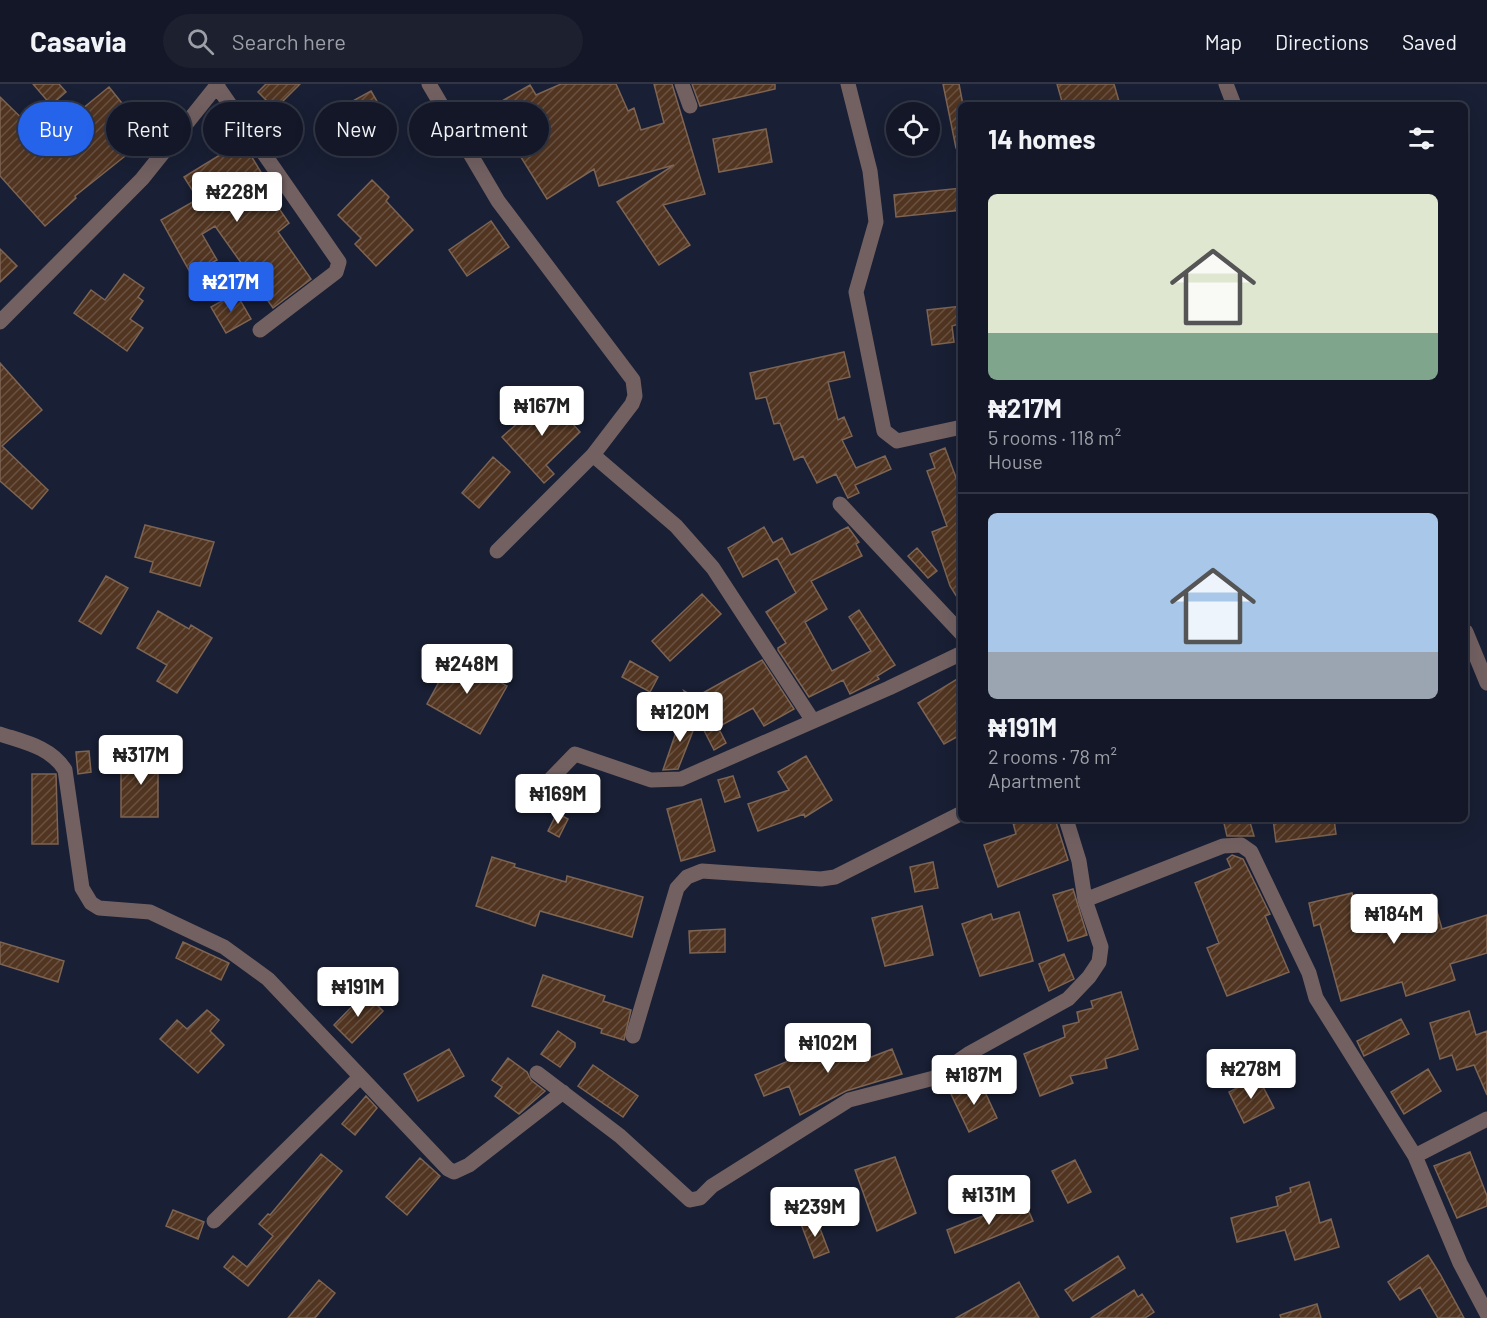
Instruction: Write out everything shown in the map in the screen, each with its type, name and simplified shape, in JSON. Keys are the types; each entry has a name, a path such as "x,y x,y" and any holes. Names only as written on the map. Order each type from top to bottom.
{"street":[{"path":"429,84 498,201 633,380 635,396 632,404 593,455 497,551"},
{"path":"682,84 690,106"},
{"path":"848,84 870,171 876,222 856,292 884,431 897,441 958,428"},
{"path":"1226,84 1233,102"},
{"path":"0,322 141,179 217,85 339,262 336,272 260,330"},
{"path":"593,455 676,526 713,568 813,721"},
{"path":"840,504 958,630"},
{"path":"1468,637 1487,683"},
{"path":"542,788 575,754 651,780 681,779 958,656"},
{"path":"0,734 37,746 58,758 65,770 82,888 91,903 99,908 150,912 224,947 268,979 442,1164 453,1172 470,1165 563,1092"},
{"path":"633,1036 677,888 687,876 702,872 835,878 958,815"},
{"path":"537,1072 620,1136 690,1200 700,1198 712,1186 849,1100 933,1078 970,1053 1068,999 1099,962 1101,947 1085,900 1079,861 1066,822"},
{"path":"1085,900 1223,846 1241,845 1251,852 1309,973 1316,998 1415,1156 1460,1263 1487,1314"},
{"path":"214,1221 360,1077"},
{"path":"1415,1156 1487,1119"}],"building":[{"path":"33,84 59,84 66,92 54,102 48,102"},
{"path":"266,84 300,84 282,102 268,102 258,92"},
{"path":"561,84 616,84 628,111 634,108 641,130 664,123 654,84 672,84 705,194 663,205 690,245 659,265 617,202 674,165 599,186 594,169 547,199 520,156 549,156 549,102 500,102 530,85 536,95"},
{"path":"692,84 775,84 775,89 700,106"},
{"path":"943,84 959,84 962,102 958,102 958,148 956,148"},
{"path":"1057,84 1114,84 1119,102 1062,102"},
{"path":"109,87 121,102 106,102 106,156 125,156 75,196 76,198 45,226 0,176 0,97 18,115 18,156 94,156 94,102 91,102"},
{"path":"371,91 377,102 351,102"},
{"path":"766,129 772,162 719,172 713,139"},
{"path":"218,156 251,156 273,192 269,194 289,223 278,232 311,279 273,308 215,226 202,234 217,260 191,274 161,220 198,199 184,177"},
{"path":"372,180 389,197 386,201 413,230 376,266 355,244 361,238 338,215"},
{"path":"958,188 958,210 896,217 894,195"},
{"path":"491,221 509,247 467,276 449,250"},
{"path":"0,249 17,266 0,282"},
{"path":"124,274 144,288 138,297 143,301 130,319 143,328 127,351 74,313 91,290 105,300"},
{"path":"236,293 251,319 226,333 211,307"},
{"path":"958,306 958,324 952,326 954,342 932,345 927,310"},
{"path":"844,352 850,377 828,382 838,420 844,417 852,436 842,440 856,468 885,456 891,469 855,485 859,493 848,498 836,474 817,483 803,456 794,460 780,423 774,424 766,397 756,399 750,373"},
{"path":"0,363 42,410 2,446 48,490 32,509 0,481"},
{"path":"548,396 580,432 546,465 554,474 544,483 502,437"},
{"path":"945,448 958,483 958,599 950,586 932,532 947,526 927,471 935,468 930,454"},
{"path":"493,457 510,472 479,508 462,493"},
{"path":"145,525 214,542 200,586 150,572 153,562 135,557"},
{"path":"764,527 773,543 782,538 791,555 848,527 859,542 856,544 862,556 811,581 827,609 805,622 832,671 871,651 849,617 859,610 895,665 877,676 879,679 850,694 843,680 809,697 778,650 786,643 766,612 796,593 777,558 743,577 728,548"},
{"path":"917,548 937,571 928,578 908,556"},
{"path":"106,576 128,588 101,634 79,621"},
{"path":"702,594 721,614 670,661 652,641"},
{"path":"158,611 189,629 191,625 212,638 177,693 157,681 167,665 137,648"},
{"path":"453,656 507,686 480,734 427,704"},
{"path":"762,660 794,709 764,726 753,708 718,727 726,743 714,750 684,691 712,707 701,694"},
{"path":"630,661 658,677 650,692 622,677"},
{"path":"958,678 958,736 944,744 918,703"},
{"path":"682,715 697,721 678,769 663,770"},
{"path":"135,750 158,750 158,817 121,817 121,769 135,768"},
{"path":"89,751 91,772 78,774 76,752"},
{"path":"806,756 832,800 805,817 804,814 758,831 748,804 789,790 778,772"},
{"path":"32,774 56,774 58,844 32,844"},
{"path":"733,776 740,797 725,802 718,780"},
{"path":"701,799 715,851 681,861 667,809"},
{"path":"557,813 568,819 559,837 548,831"},
{"path":"1013,822 1056,822 1068,860 998,887 984,845 1016,834"},
{"path":"1224,822 1250,822 1254,836 1227,836"},
{"path":"1273,822 1334,822 1336,834 1276,842"},
{"path":"1232,855 1243,859 1270,914 1265,916 1289,972 1227,996 1207,948 1219,943 1195,883 1231,868 1227,859"},
{"path":"492,857 515,864 514,867 566,882 567,876 643,897 632,937 540,911 535,926 476,906"},
{"path":"933,862 938,888 915,892 910,867"},
{"path":"1073,889 1087,935 1068,941 1053,895"},
{"path":"1352,893 1359,921 1432,894 1442,929 1487,915 1487,953 1450,964 1455,980 1406,996 1402,982 1341,1001 1320,924 1314,926 1309,903"},
{"path":"922,906 933,955 885,966 872,918"},
{"path":"1019,912 1033,961 980,976 962,924 991,914 993,920"},
{"path":"725,929 725,952 690,953 689,931"},
{"path":"0,942 64,961 58,982 0,964"},
{"path":"183,942 229,963 221,980 176,958"},
{"path":"1064,954 1074,979 1049,991 1039,964"},
{"path":"543,975 605,996 603,1001 631,1010 624,1040 601,1033 602,1029 532,1006"},
{"path":"1121,992 1138,1049 1105,1059 1107,1068 1070,1076 1073,1083 1040,1096 1024,1054 1065,1037 1063,1026 1079,1022 1077,1012 1093,1008 1091,1001"},
{"path":"365,993 383,1011 352,1043 334,1025"},
{"path":"207,1010 219,1020 210,1031 224,1045 198,1073 160,1039 177,1020 187,1029"},
{"path":"1469,1011 1476,1035 1487,1031 1487,1095 1474,1065 1457,1070 1452,1055 1440,1059 1430,1023"},
{"path":"1401,1019 1409,1034 1364,1056 1357,1041"},
{"path":"558,1031 575,1043 575,1047 560,1067 541,1054"},
{"path":"850,1035 861,1061 892,1049 902,1074 846,1091 800,1115 789,1086 764,1096 755,1075"},
{"path":"449,1049 464,1076 418,1101 404,1074"},
{"path":"508,1058 527,1072 531,1080 545,1091 519,1114 495,1096 502,1087 492,1080"},
{"path":"593,1065 638,1096 623,1117 578,1086"},
{"path":"1428,1069 1441,1091 1404,1114 1391,1092"},
{"path":"1258,1077 1274,1108 1244,1123 1229,1092"},
{"path":"979,1079 997,1118 969,1132 951,1094"},
{"path":"366,1096 377,1108 355,1135 342,1124"},
{"path":"1470,1152 1487,1196 1487,1206 1457,1218 1434,1166"},
{"path":"321,1154 342,1171 248,1286 224,1267 233,1256 247,1267 273,1236 259,1224 268,1214 270,1215"},
{"path":"895,1157 916,1213 877,1231 855,1170"},
{"path":"420,1158 440,1176 407,1215 386,1197"},
{"path":"1075,1160 1091,1192 1068,1203 1052,1171"},
{"path":"1309,1182 1320,1223 1331,1219 1339,1247 1295,1260 1285,1230 1237,1242 1231,1218 1278,1206 1276,1197 1291,1192 1290,1188"},
{"path":"1024,1200 1033,1221 955,1253 947,1230"},
{"path":"173,1210 204,1222 198,1239 166,1226"},
{"path":"816,1218 829,1252 814,1258 801,1224"},
{"path":"1428,1255 1464,1318 1438,1318 1420,1287 1400,1300 1388,1282"},
{"path":"1118,1256 1125,1268 1073,1301 1065,1290"},
{"path":"319,1280 335,1293 315,1318 288,1318"},
{"path":"1019,1282 1039,1318 956,1318 999,1294"},
{"path":"1134,1290 1138,1297 1142,1294 1154,1312 1145,1318 1091,1318"},
{"path":"1317,1304 1321,1318 1281,1318 1280,1315"}]}
